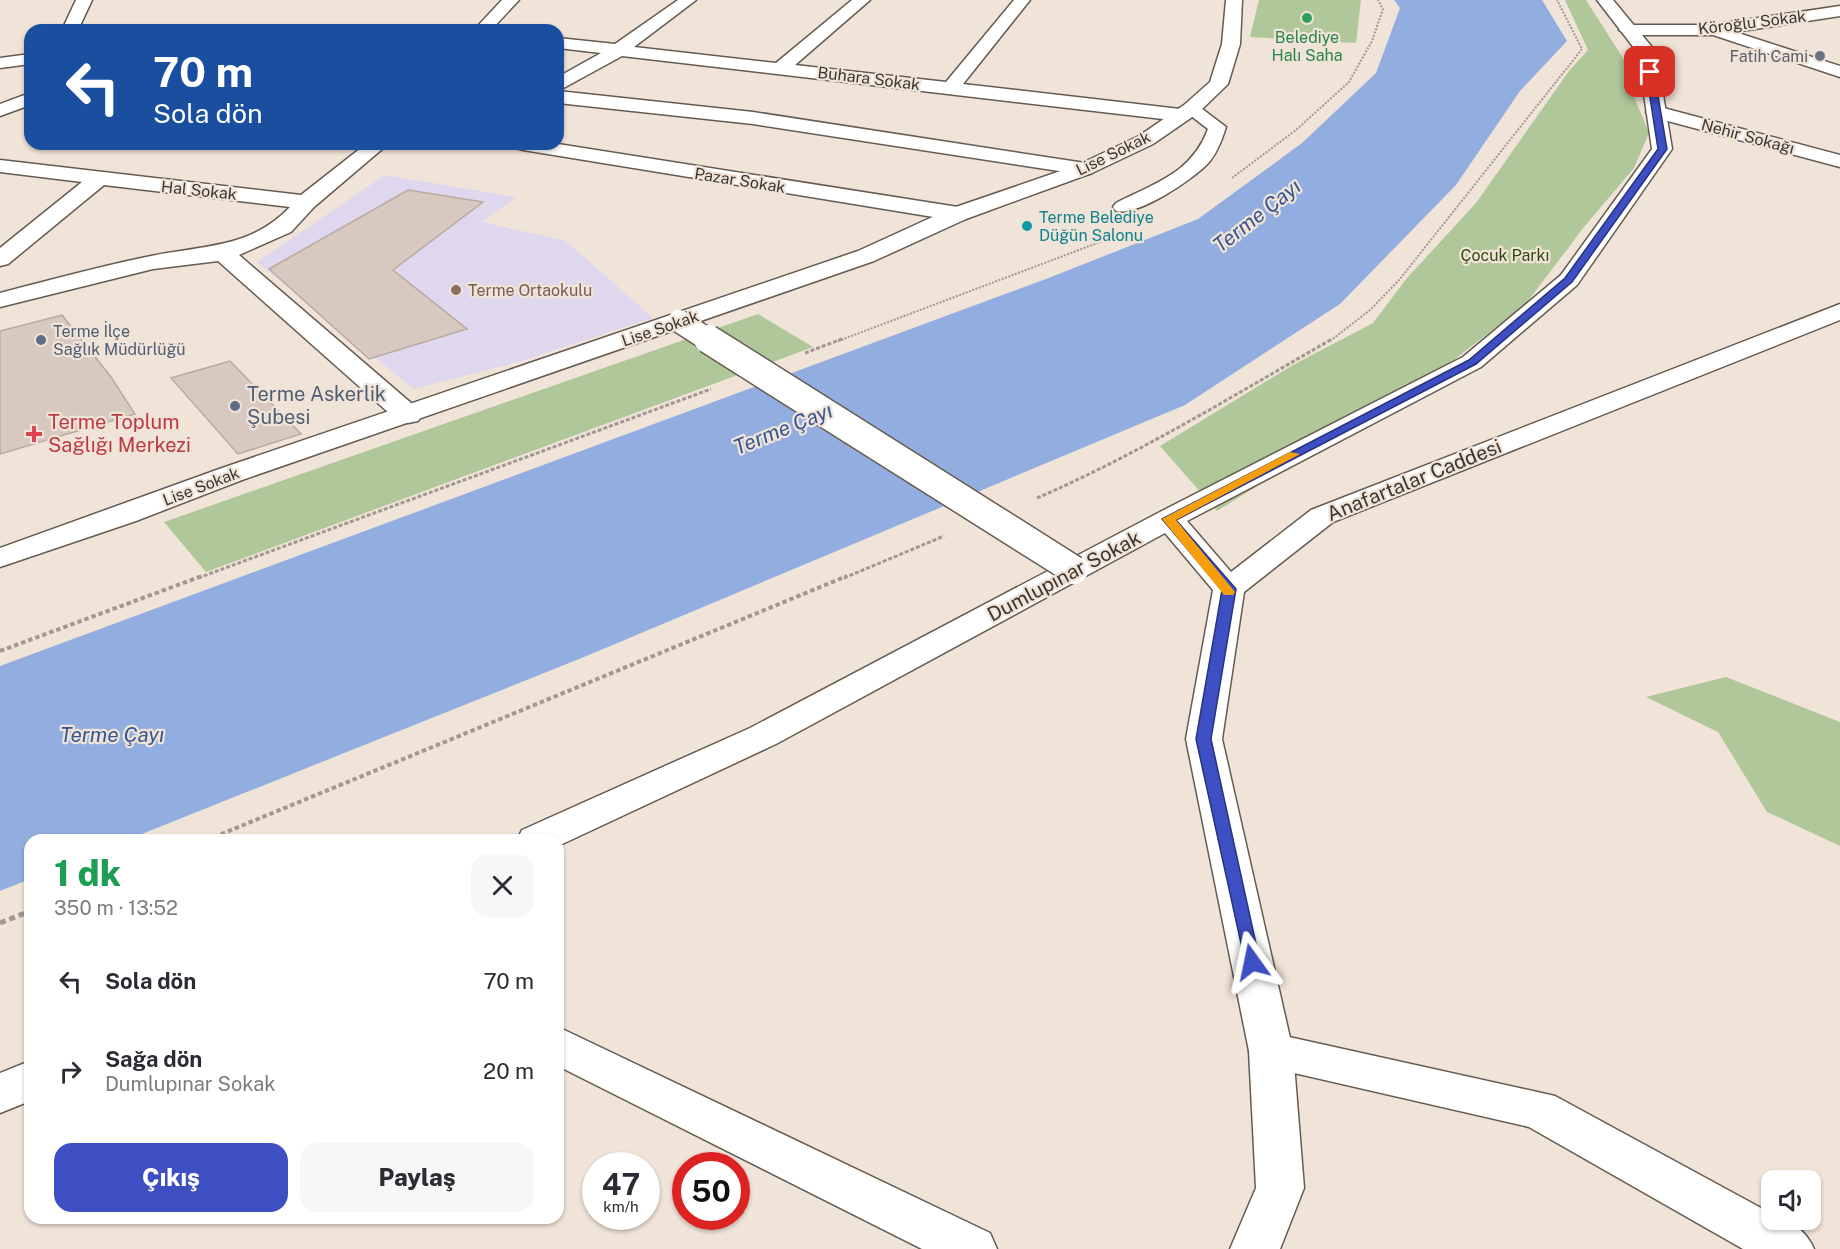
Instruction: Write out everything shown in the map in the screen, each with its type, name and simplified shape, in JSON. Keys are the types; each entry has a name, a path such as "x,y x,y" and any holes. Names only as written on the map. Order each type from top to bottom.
{"street":[{"path":"73,24 84,0"},
{"path":"488,24 511,0"},
{"path":"564,81 616,51 688,0"},
{"path":"781,68 862,0"},
{"path":"951,88 1022,0"},
{"name":"Lise Sokak","path":"0,558 125,515 232,474 866,256 958,214 1085,169 1146,140 1219,84 1230,50 1234,0"},
{"name":"Dumlupınar Sokak","path":"549,834 763,736 1169,519 1472,362 1569,280 1662,149 1647,52 1605,0"},
{"name":"Köroğlu Sokak","path":"1627,30 1711,30 1840,11"},
{"path":"1711,30 1840,72"},
{"name":"Buhara Sokak","path":"564,44 1185,112"},
{"path":"0,63 24,60"},
{"path":"564,98 753,118 1085,169"},
{"path":"0,110 24,101"},
{"name":"Nehir Sokağı","path":"1656,112 1840,161"},
{"path":"0,300 153,262 223,253 283,227 306,202 371,150"},
{"name":"Pazar Sokak","path":"560,150 958,214"},
{"name":"Hal Sokak","path":"0,166 306,202"},
{"path":"0,259 98,179"},
{"path":"223,253 408,415"},
{"name":"Anafartalar Caddesi","path":"1229,589 1322,516 1840,311"},
{"path":"679,321 1074,570"},
{"path":"1169,519 1229,589 1204,739 1271,1050 1280,1188 1255,1249"},
{"path":"564,1048 972,1249"},
{"path":"1271,1050 1539,1110 1789,1249"},
{"path":"0,1094 24,1083"}],"lane":[{"path":"1123,207 1196,169 1213,146 1217,127 1185,112"}],"path":[{"path":"0,923 24,913"}],"shaded area":[{"name":"Terme Ortaokulu","path":"385,175 516,197 482,222 566,241 653,318 521,361 414,389 257,262"}],"green space":[{"name":"Belediye Halı Saha","path":"1259,0 1361,0 1356,43 1250,37"},
{"name":"Çocuk Parkı","path":"1565,0 1586,0 1628,66 1633,94 1649,133 1634,168 1584,227 1525,305 1429,379 1217,511 1160,446 1293,365 1373,323 1407,278 1476,203 1569,71 1588,50"},
{"path":"758,314 813,347 206,572 164,522"},
{"path":"1726,677 1840,722 1840,846 1767,812 1718,732 1646,697"}],"water":[{"name":"Terme Çayı","path":"1394,0 1542,0 1567,41 1520,91 1456,185 1340,304 1185,405 584,657 142,834 24,834 24,881 0,891 0,666 1046,279 1198,219 1302,143 1376,73 1400,8"}],"building":[{"path":"408,190 483,202 393,270 467,329 369,359 269,269"},
{"path":"62,315 111,377 135,414 0,454 0,331"},
{"name":"Terme Askerlik Şubesi","path":"230,361 301,434 238,454 171,378"}],"slow traffic":[{"path":"1229,592 1229,589 1169,519 1294,454"}],"place":[{"name":"Belediye Halı Saha","path":"1307,18"},
{"name":"Fatih Cami","path":"1820,56"},
{"name":"Terme Belediye Düğün Salonu","path":"1027,226"},
{"name":"Terme Ortaokulu","path":"456,290"},
{"name":"Terme İlçe Sağlık Müdürlüğü","path":"41,340"},
{"name":"Terme Askerlik Şubesi","path":"235,406"},
{"name":"Terme Toplum Sağlığı Merkezi","path":"34,434"}],"route":[{"path":"1252,962 1204,739 1229,589 1169,519 1472,362 1569,280 1662,149 1650,72"}]}
